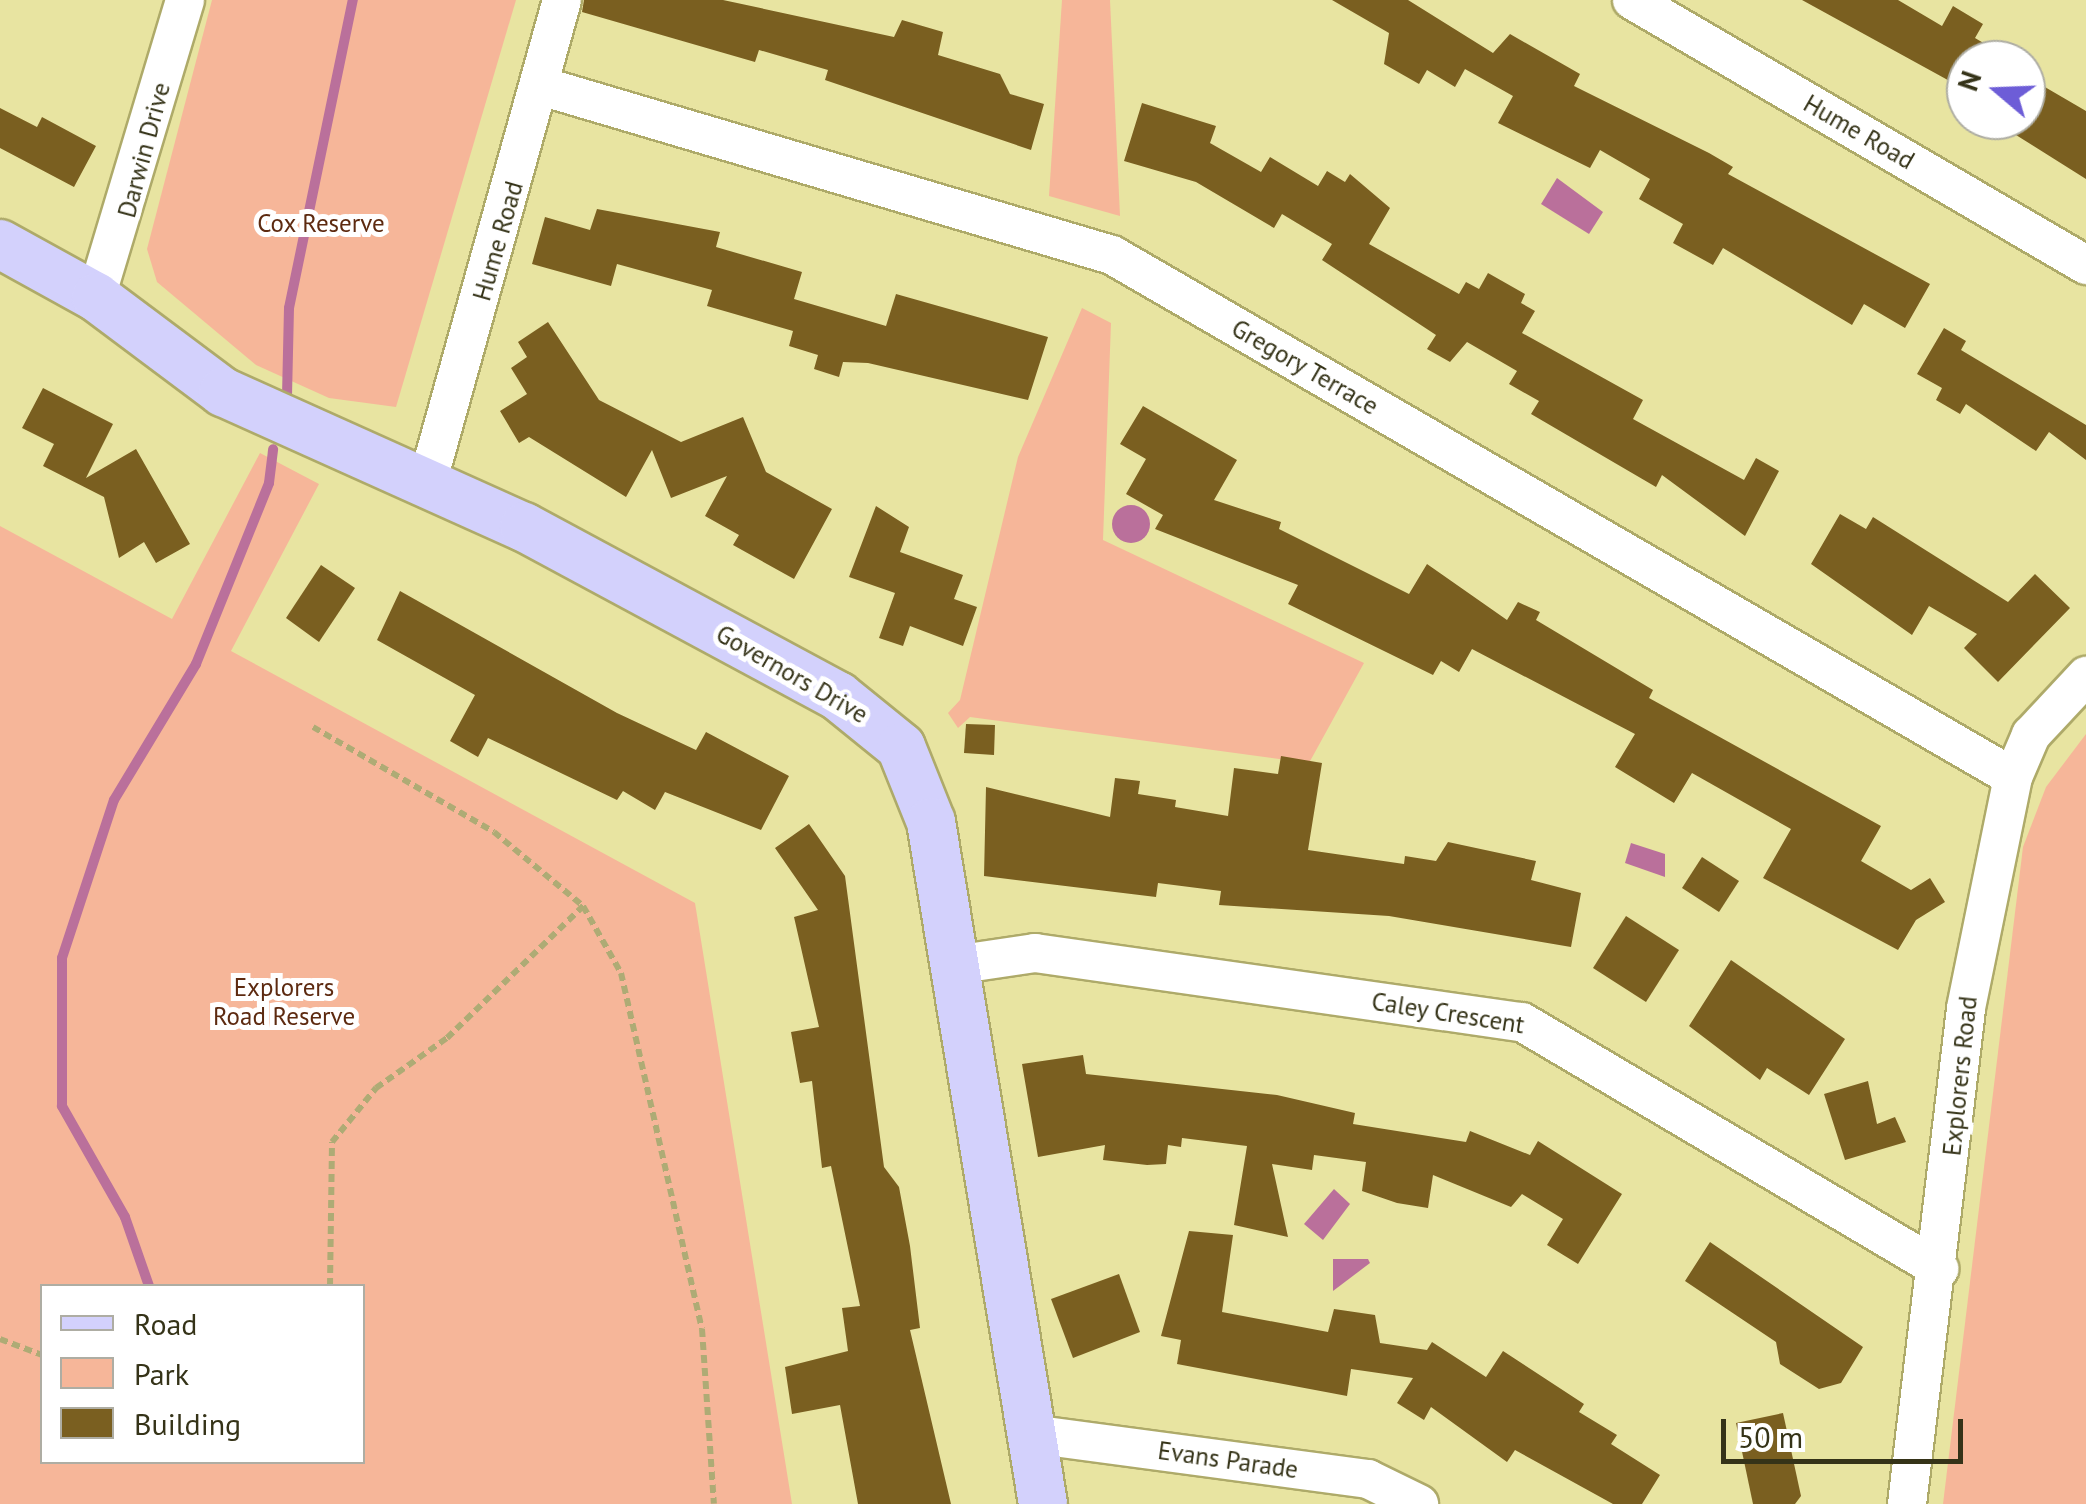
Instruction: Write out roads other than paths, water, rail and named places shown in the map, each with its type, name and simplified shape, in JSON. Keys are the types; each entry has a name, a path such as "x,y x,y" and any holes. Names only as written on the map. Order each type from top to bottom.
{"main road":[{"name":"Governors Drive","path":"0,244 96,297 223,392 428,480 879,725 925,796 1043,1504"}],"street":[{"name":"Darwin Drive","path":"96,297 185,0"},
{"name":"Hume Road","path":"428,480 562,0"},
{"name":"Hume Road","path":"1632,0 2086,265"},
{"name":"Gregory Terrace","path":"541,86 1112,255 2012,777"},
{"name":"Explorers Road","path":"1906,1504 1940,1269 1966,1008 2012,777 2031,734 2086,676"},
{"name":"Caley Crescent","path":"954,966 1035,954 1522,1022 1940,1269"},
{"name":"Evans Parade","path":"1032,1434 1368,1479 1418,1504"}],"waterway":[{"path":"287,396 289,308 353,0"},
{"path":"148,1284 125,1217 62,1106 62,958 114,800 196,664 269,483 273,449"}],"park label":[{"name":"Cox Reserve","path":"321,223"},
{"name":"Explorers Road Reserve","path":"284,1002"}]}
